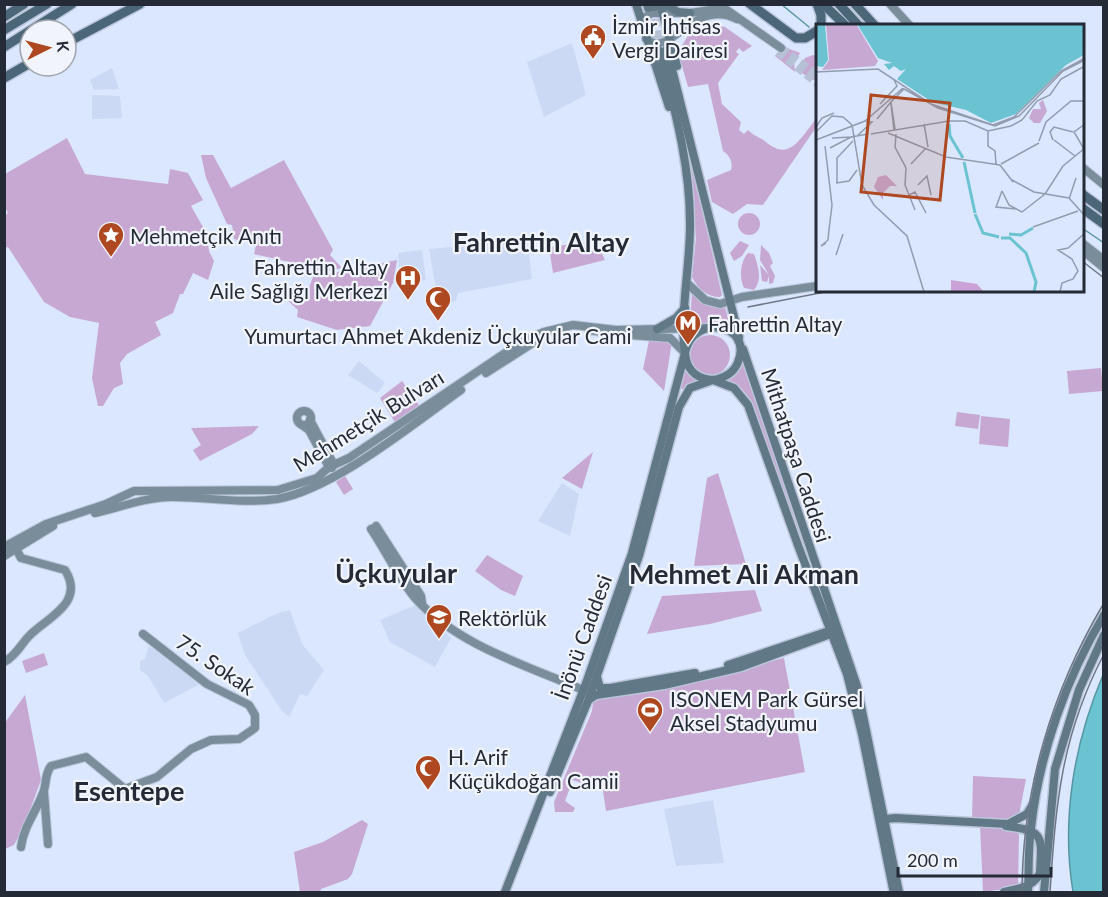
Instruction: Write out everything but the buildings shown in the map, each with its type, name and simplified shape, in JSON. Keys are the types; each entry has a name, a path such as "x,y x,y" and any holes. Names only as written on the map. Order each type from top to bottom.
{"highway":[{"path":"4,18 24,4"},
{"path":"4,30 47,4"},
{"path":"4,46 72,4"},
{"path":"78,37 140,4"},
{"path":"750,4 796,38 810,36 816,32"},
{"path":"817,4 821,24"},
{"path":"823,4 844,24"},
{"path":"839,4 857,24"},
{"path":"855,4 873,24"},
{"path":"4,78 18,70"},
{"path":"1084,195 1104,210"},
{"path":"1084,209 1104,224"}],"main road":[{"path":"636,4 645,38 670,109 687,177"},
{"path":"665,4 678,12 690,14"},
{"path":"890,4 908,24"},
{"path":"653,6 663,14 669,36 704,202"},
{"path":"645,38 659,44 710,12"},
{"path":"642,27 648,14 722,13 733,16 779,50"},
{"path":"685,353 690,339 710,327 730,330 740,343 741,356 737,366 727,375 713,380 696,375 690,369 685,353 690,223 687,177 663,50 730,303"},
{"path":"1084,168 1104,185"},
{"path":"1084,244 1104,260"},
{"path":"1084,251 1104,268"},
{"path":"688,284 705,300 720,304 730,303 742,297 816,286"},
{"name":"Mithatpaşa Caddesi","path":"730,303 740,343 834,632"},
{"path":"657,329 676,318 685,308"},
{"name":"Mehmetçik Bulvarı","path":"11,546 67,520 150,498 276,499 325,482 469,382 523,341 559,328 573,325 616,330 710,327"},
{"name":"Mehmetçik Bulvarı","path":"4,556 11,546 46,524 106,504 134,491 278,490 317,478 532,343 567,330 662,336 674,341 685,353"},
{"name":"İnönü Caddesi","path":"511,892 591,691 632,553 685,353"},
{"name":"Mithatpaşa Caddesi","path":"713,380 734,388 748,405 799,548 857,686 894,892"},
{"name":"İnönü Caddesi","path":"505,892 597,677 639,556 679,406 690,388 713,380"},
{"path":"299,412 308,413 332,467 309,430 297,420 299,412"},
{"path":"302,425 310,420"},
{"path":"332,467 348,468"},
{"path":"325,482 332,467"},
{"path":"374,528 421,597 422,603 449,630 497,654 591,691 674,683 741,667 834,632"},
{"path":"8,660 29,636 65,607 71,594 69,577 65,570 21,558 11,546"},
{"path":"1029,890 1030,829 1042,767 1078,666 1104,615"},
{"path":"591,691 693,673 834,632"},
{"name":"75. Sokak","path":"44,792 45,780 51,766 86,757 124,789 157,777 191,750 211,740 239,739 255,728 255,715 249,705 207,684 143,634"},
{"path":"1044,892 1051,797 1065,728 1104,635"},
{"path":"773,650 782,653"},
{"path":"1042,767 1038,804 1040,809 1047,808 1051,797"},
{"path":"44,792 48,844"},
{"path":"21,847 22,838 44,792"},
{"path":"991,824 1017,821 1027,814 1036,795"},
{"path":"883,822 991,824 1030,829 1038,835 1041,844 1039,892"},
{"name":"Mithatpaşa Caddesi","path":"883,822 899,892"},
{"path":"1004,892 1029,890 1040,875 1047,849"}],"shaded area":[{"path":"710,25 725,27 752,46 743,52 739,48 736,52 739,54 718,83 722,104 741,122 739,130 744,134 748,130 775,148 782,150 795,145 816,119 816,127 763,205 747,204 733,214 712,202 707,180 731,170 732,164 723,151 708,84 688,87 678,52 689,34"},
{"path":"572,43 586,95 544,117 527,62"},
{"path":"782,46 800,53 794,63 795,72 775,56"},
{"path":"816,56 816,79 812,80 802,73 801,65 805,58"},
{"path":"112,68 119,89 94,90 90,80"},
{"path":"92,95 120,96 122,118 92,119"},
{"path":"67,138 85,174 168,184 170,169 188,173 203,200 191,206 207,234 209,251 214,261 208,280 193,273 183,294 180,294 173,313 155,322 161,335 127,354 120,363 123,384 114,388 103,406 98,406 92,378 99,323 70,317 44,302 8,247 5,248 5,216 8,213 5,207 5,174"},
{"path":"688,150 722,295 720,297 703,292 692,277 696,238"},
{"path":"201,155 213,155 231,188 284,160 333,250 330,255 342,268 321,273 307,266 254,254 256,245 234,239 232,225 227,224 206,178"},
{"path":"749,213 757,216 760,224 757,232 749,235 741,232 738,224 741,216"},
{"name":"Fahrettin Altay","path":"596,241 605,260 553,273 549,247"},
{"path":"740,241 749,245 742,256 734,261 730,253"},
{"path":"492,243 528,243 532,279 458,293 456,301 439,306 429,249"},
{"path":"761,245 769,253 773,263 770,266 775,276 773,283 769,284 769,276 767,282 762,281 760,265 769,275 760,260"},
{"path":"422,250 426,280 400,283 398,253"},
{"path":"748,253 754,254 758,268 759,277 754,290 744,288 741,280 742,265"},
{"path":"397,260 393,283 370,326 337,330 297,317 298,310 285,298 290,290 303,293 308,290 313,277"},
{"path":"692,293 707,305 725,307 730,327 690,324"},
{"path":"710,335 724,341 730,355 724,369 710,375 696,369 690,355 696,341"},
{"path":"650,336 672,342 664,391 643,369"},
{"path":"359,361 385,383 377,393 348,375"},
{"path":"743,362 834,624 831,626 752,402 742,389 726,378"},
{"path":"1101,368 1103,391 1069,394 1067,371"},
{"path":"685,370 698,381 685,390 680,388"},
{"path":"402,381 421,408 396,424 380,398"},
{"path":"957,412 980,415 978,429 955,426"},
{"path":"981,416 1010,419 1008,447 979,444"},
{"path":"259,426 252,434 200,461 193,450 201,445 191,428"},
{"path":"593,452 582,489 562,478"},
{"path":"718,473 746,564 694,566 707,478"},
{"path":"345,476 353,489 344,495 336,482"},
{"path":"562,483 579,494 570,536 538,521"},
{"path":"487,555 523,576 515,596 501,590 475,571"},
{"path":"755,590 762,611 710,624 647,634 662,596"},
{"path":"418,604 451,638 435,667 390,642 380,620"},
{"path":"290,610 302,644 324,670 307,696 300,694 289,717 282,711 245,655 238,633 278,613"},
{"path":"149,646 199,678 198,685 164,703 148,676 140,670 140,661 145,659"},
{"path":"44,653 48,665 26,673 22,661"},
{"path":"784,658 805,772 606,811 603,791 573,780 565,801 575,808 573,812 555,812 554,802 592,711 594,695 672,685"},
{"path":"25,695 41,780 23,829 14,845 5,849 4,724"},
{"path":"973,776 1026,779 1019,815 1009,821 972,820"},
{"path":"713,800 724,863 676,866 664,809"},
{"path":"362,820 368,824 352,874 348,879 321,889 320,892 300,892 294,852 323,842"},
{"path":"980,826 1016,831 1019,835 1018,887 983,892"}],"water":[{"path":"1103,675 1103,892 1073,892 1069,837 1073,782 1084,727"}],"waterway":[{"path":"781,4 809,27"},
{"path":"1084,229 1104,243"}],"tunnel":[{"path":"654,7 666,46"},
{"path":"648,8 660,51"},
{"path":"781,48 816,74"},
{"path":"778,52 816,82"}],"tram line":[{"path":"1084,263 1104,278"},
{"path":"748,307 825,292"},
{"path":"1022,892 1023,854 1028,816 1034,779 1044,742 1069,671 1104,603"},
{"path":"1050,892 1058,799 1063,770 1078,713 1104,654"}],"place":[{"name":"İzmir İhtisas Vergi Dairesi","path":"593,60"},
{"name":"Mehmetçik Anıtı","path":"111,258"},
{"name":"Fahrettin Altay Aile Sağlığı Merkezi","path":"408,301"},
{"name":"Yumurtacı Ahmet Akdeniz Üçkuyular Cami","path":"438,322"},
{"name":"Fahrettin Altay","path":"688,346"},
{"name":"Rektörlük","path":"439,640"},
{"name":"ISONEM Park Gürsel Aksel Stadyumu","path":"650,733"},
{"name":"H. Arif Küçükdoğan Camii","path":"428,791"}],"district":[{"name":"Fahrettin Altay","path":"541,241"},
{"name":"Üçkuyular","path":"396,572"},
{"name":"Mehmet Ali Akman","path":"744,573"},
{"name":"Esentepe","path":"129,790"}]}
